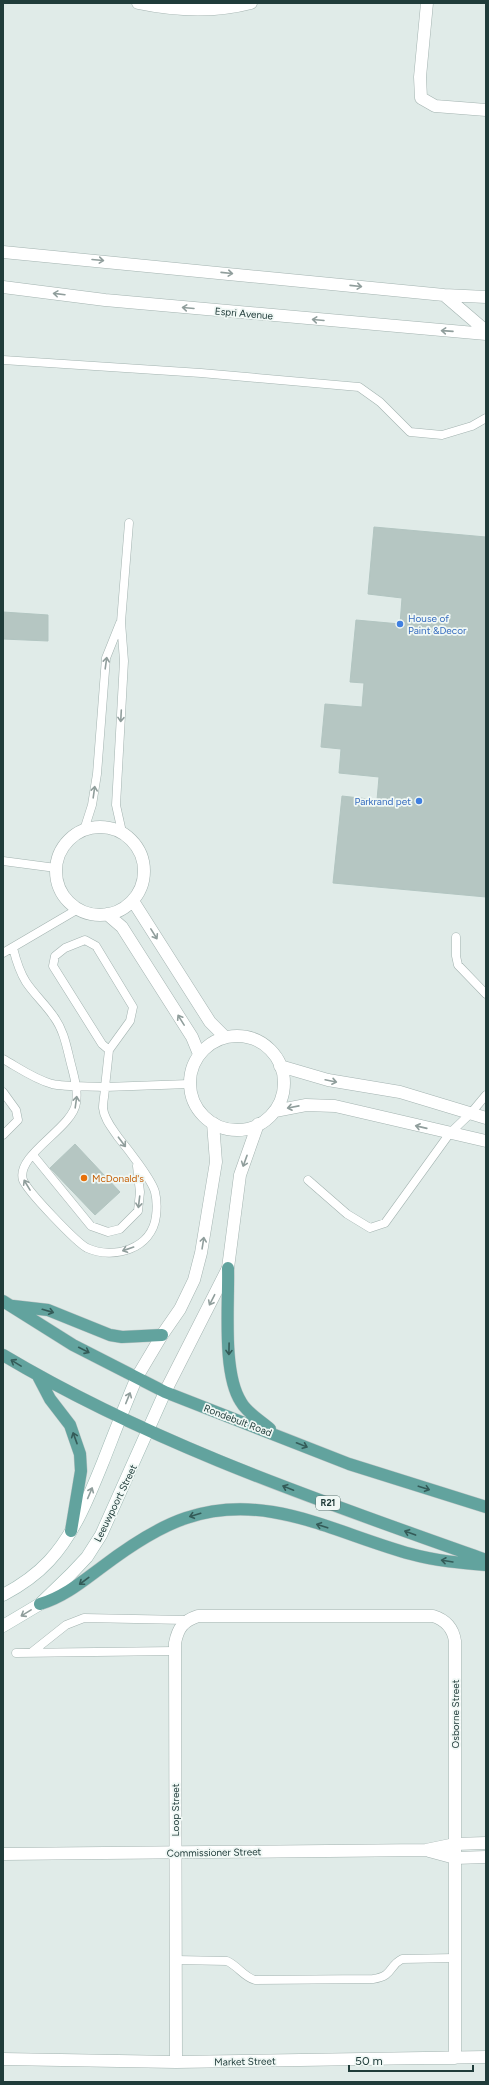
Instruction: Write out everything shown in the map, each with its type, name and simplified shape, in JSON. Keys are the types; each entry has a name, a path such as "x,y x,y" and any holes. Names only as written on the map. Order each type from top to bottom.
{"main road":[{"path":"228,1268 228,1362 235,1392 242,1404 276,1434"},
{"path":"6,1303 48,1310 110,1335 122,1337 162,1335"},
{"name":"Rondebult Road","path":"6,1303 73,1345 166,1392 276,1434 348,1464 486,1508"},
{"name":"R21","path":"3,1355 38,1376 149,1432 306,1496 486,1560"},
{"path":"38,1376 50,1398 70,1425 80,1454 81,1471 71,1531"},
{"path":"40,1604 63,1595 134,1545 171,1524 184,1518 218,1510 253,1508 284,1513 412,1554 453,1562 486,1565"}],"street":[{"path":"138,3 180,10 208,10 251,3"},
{"path":"427,3 420,77 422,98 434,106 486,110"},
{"path":"3,252 444,295 486,297"},
{"name":"Espri Avenue","path":"3,287 105,300 486,334"},
{"path":"444,295 486,330"},
{"path":"103,826 122,832 137,845 144,864 143,883 133,901 117,912 92,914 78,909 70,904 58,887 56,868 61,849 75,834 84,830 103,826"},
{"path":"133,901 210,1022 225,1037"},
{"path":"107,914 122,927 192,1037 199,1054"},
{"path":"275,1111 283,1092 284,1081 280,1066 273,1052 256,1039 246,1036 225,1037 215,1041 199,1054 190,1073 189,1084 195,1104 200,1113 213,1123 227,1129 238,1130 258,1124 275,1111 306,1105 335,1106 486,1141"},
{"path":"280,1066 328,1080 400,1092 486,1118"},
{"path":"3,1595 26,1582 40,1570 50,1560 71,1531 89,1496 137,1377 162,1335 180,1309 194,1280 201,1253 216,1162 213,1123"},
{"name":"Leeuwpoort Street","path":"3,1626 40,1604 72,1574 87,1557 101,1535 166,1392 228,1268 240,1175 258,1124"},
{"name":"Osborne Street","path":"192,1618 434,1616 444,1621 452,1629 455,1641 455,2058"},
{"name":"Loop Street","path":"176,2062 175,1651 178,1632 192,1618"},
{"name":"Commissioner Street","path":"3,1854 426,1850 455,1844 486,1843"},
{"name":"Commissioner Street","path":"426,1850 455,1858 486,1857"},
{"name":"Market Street","path":"3,2059 176,2062 486,2057"}],"lane":[{"path":"3,360 201,373 359,387 380,402 410,432 442,435 472,426 486,418"},
{"path":"122,832 116,805 124,661 121,622 129,523"},
{"path":"84,830 92,805 97,774 106,658 121,622"},
{"path":"3,861 56,868"},
{"path":"3,953 78,909"},
{"path":"456,937 456,956 458,965 486,994"},
{"path":"13,948 18,968 26,982 55,1018 66,1039 77,1085 76,1105 71,1117 33,1155 22,1171 23,1179 32,1194 77,1240 87,1247 104,1252 129,1250 139,1245 148,1234 155,1219 157,1206 155,1191 108,1122 103,1108 109,1050 130,1021 133,1007 96,946 85,940 65,948 55,956 53,966 102,1044 109,1050"},
{"path":"3,1059 33,1077 54,1085 105,1087 189,1084"},
{"path":"3,1092 16,1110 18,1120 3,1135"},
{"path":"308,1180 347,1214 370,1228 385,1223 450,1133 471,1113 486,1095"},
{"path":"33,1155 91,1226 108,1232 120,1229 132,1219 138,1211 140,1192 137,1164"},
{"path":"32,1652 66,1625 84,1618 192,1618"},
{"path":"16,1652 175,1651"},
{"path":"176,1960 227,1961 234,1964 248,1978 263,1980 382,1978 388,1974 402,1958 455,1958"}],"building":[{"path":"374,527 486,537 486,897 333,883 342,796 377,800 379,777 339,773 341,749 321,747 325,704 362,707 364,683 350,682 356,620 400,624 402,598 368,594"},
{"path":"3,612 48,615 48,641 3,639"},
{"path":"75,1144 120,1192 95,1215 50,1168"}],"place":[{"name":"House of Paint &Decor","path":"400,624"},
{"name":"Parkrand pet","path":"419,801"},
{"name":"McDonald's","path":"84,1178"}]}
